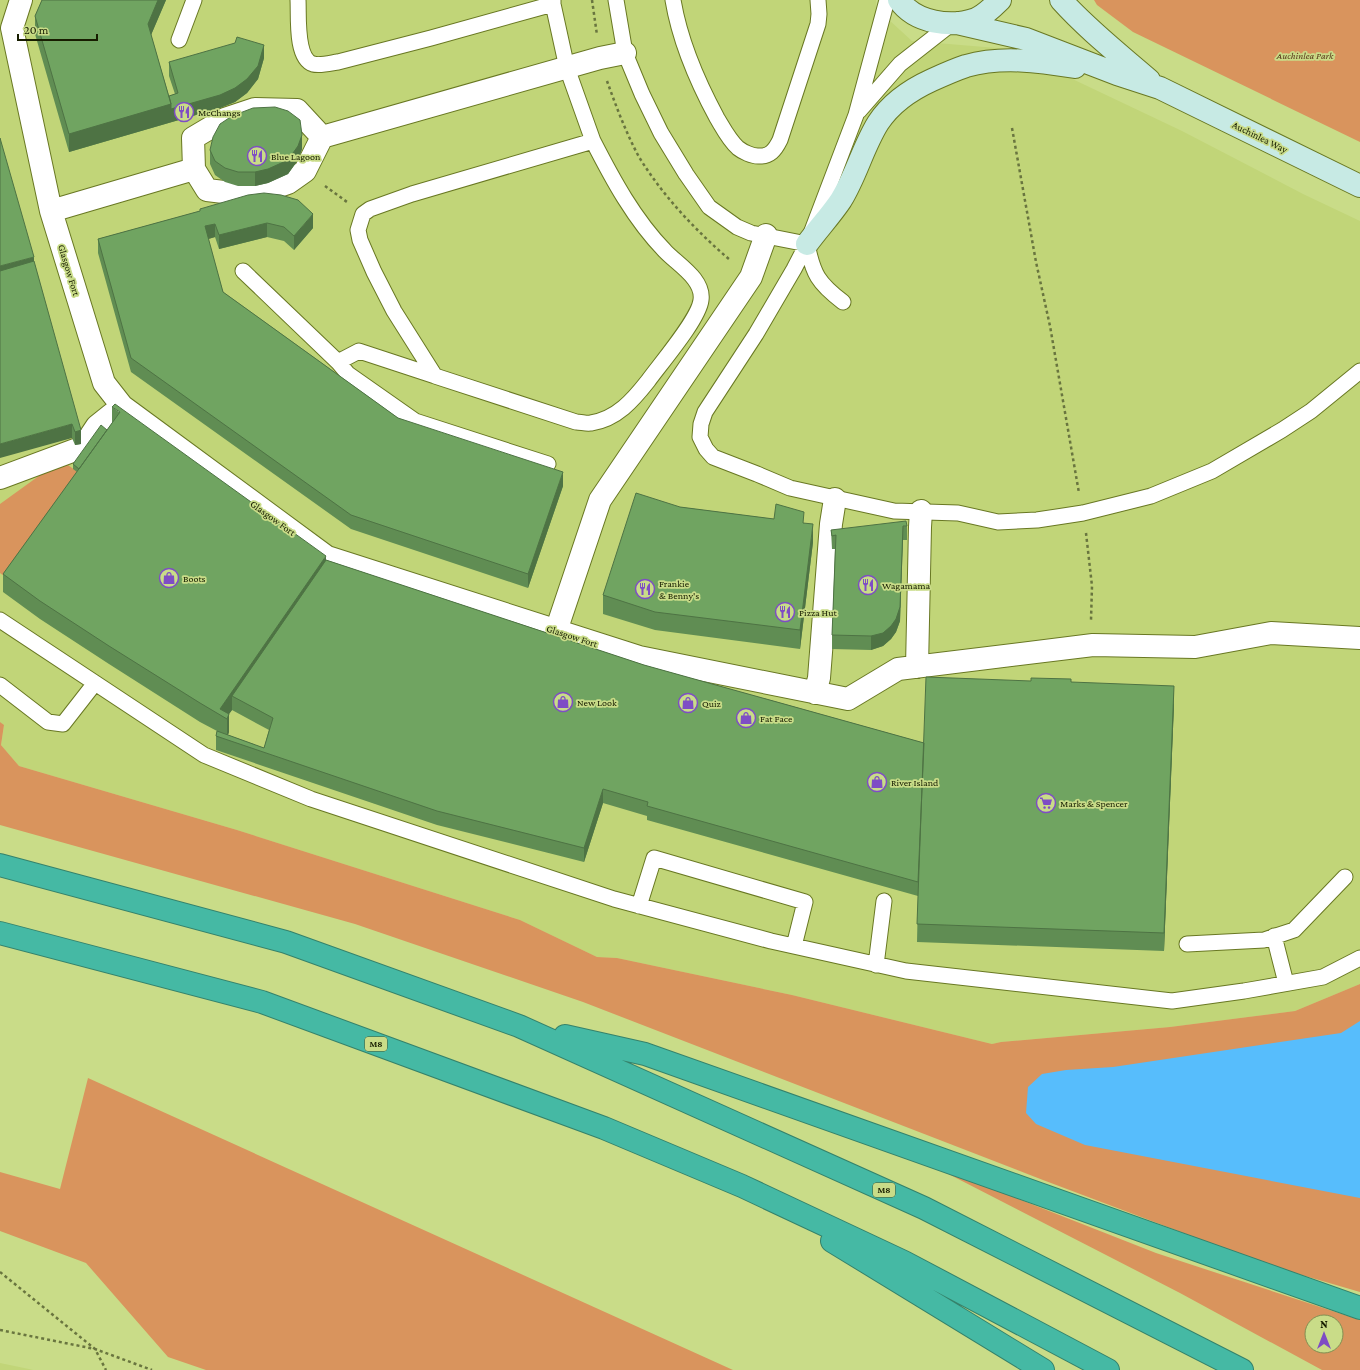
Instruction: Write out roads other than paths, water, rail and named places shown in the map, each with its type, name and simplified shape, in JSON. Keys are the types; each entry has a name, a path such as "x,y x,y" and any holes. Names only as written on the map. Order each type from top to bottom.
{"highway":[{"name":"M8","path":"0,865 286,942 519,1026 924,1208 1242,1370"},
{"name":"M8","path":"0,933 262,1002 604,1128 742,1186 904,1262 1108,1370"},
{"path":"519,1026 645,1054 1360,1308"},
{"path":"742,1186 1043,1370"}],"street":[{"name":"Auchinlea Way","path":"899,0 917,15 933,22 954,24 1026,39 1117,74 1160,88 1360,186"},
{"path":"954,24 976,18 992,8 1000,0"},
{"name":"Auchinlea Way","path":"1061,0 1094,34 1160,88"},
{"name":"Glasgow Fort","path":"13,4 12,28 51,211 104,383 122,406 327,557 639,657 848,699 898,669 917,667"},
{"path":"322,136 297,110 255,109 226,119 193,138 194,169 208,190 232,193 271,189 288,183 305,171 322,136 625,53"},
{"path":"807,244 841,200 878,123 897,100 921,85 966,66 1005,61 1030,61 1056,64 1117,74"},
{"path":"51,211 194,169"},
{"path":"556,631 600,500 751,276 766,235"},
{"path":"0,478 83,447 97,426 122,406"},
{"path":"815,692 819,678 831,524 835,499"},
{"path":"921,511 917,667 1093,645 1195,647 1271,633 1360,638"}],"lane":[{"path":"179,40 194,0"},
{"path":"298,0 299,39 304,54 308,61 313,64 326,64 369,54 553,2 567,68 593,141 614,181 645,228 653,239 691,275 700,286 702,298 699,310 678,341 634,399 610,417 590,424 576,422 359,351 338,362"},
{"path":"616,0 625,53 642,94 661,133 686,174 709,207 737,227 751,233 807,244"},
{"path":"673,0 680,33 693,69 726,134 738,149 754,156 763,157 769,155 776,149 780,140 818,24 818,0"},
{"path":"887,0 856,115 807,244 756,334 705,412 701,424 700,437 706,449 713,457 790,488 894,511 958,513 998,522 1037,520 1083,514 1151,496 1212,471 1282,430 1311,411 1360,371"},
{"path":"856,115 900,64 954,24"},
{"path":"435,376 394,311 374,272 360,240 358,230 363,214 370,209 412,194 593,141"},
{"path":"807,244 815,274 831,293 843,302"},
{"path":"243,271 338,362 348,374 415,421 548,464"},
{"path":"0,620 204,755 311,799 614,899 794,946 906,971 1172,1001 1244,991 1323,977 1360,958"},
{"path":"0,685 48,722 63,724 95,683"},
{"path":"638,906 654,858 805,902 794,946"},
{"path":"1187,944 1264,940 1294,930 1345,877"},
{"path":"876,965 884,901"},
{"path":"1274,936 1286,984"}],"water":[{"path":"1360,1021 1360,1198 1085,1145 1036,1124 1026,1113 1028,1087 1042,1074 1066,1070 1113,1067 1341,1033"}],"place":[{"name":"McChangs","path":"184,112"},
{"name":"Blue Lagoon","path":"257,156"},
{"name":"Boots","path":"169,578"},
{"name":"Wagamama","path":"868,585"},
{"name":"Frankie & Benny's","path":"645,589"},
{"name":"Pizza Hut","path":"785,612"},
{"name":"New Look","path":"563,702"},
{"name":"Quiz","path":"688,703"},
{"name":"Fat Face","path":"746,718"},
{"name":"River Island","path":"877,782"},
{"name":"Marks & Spencer","path":"1046,803"}],"park label":[{"name":"Auchinlea Park","path":"1305,55"}]}
